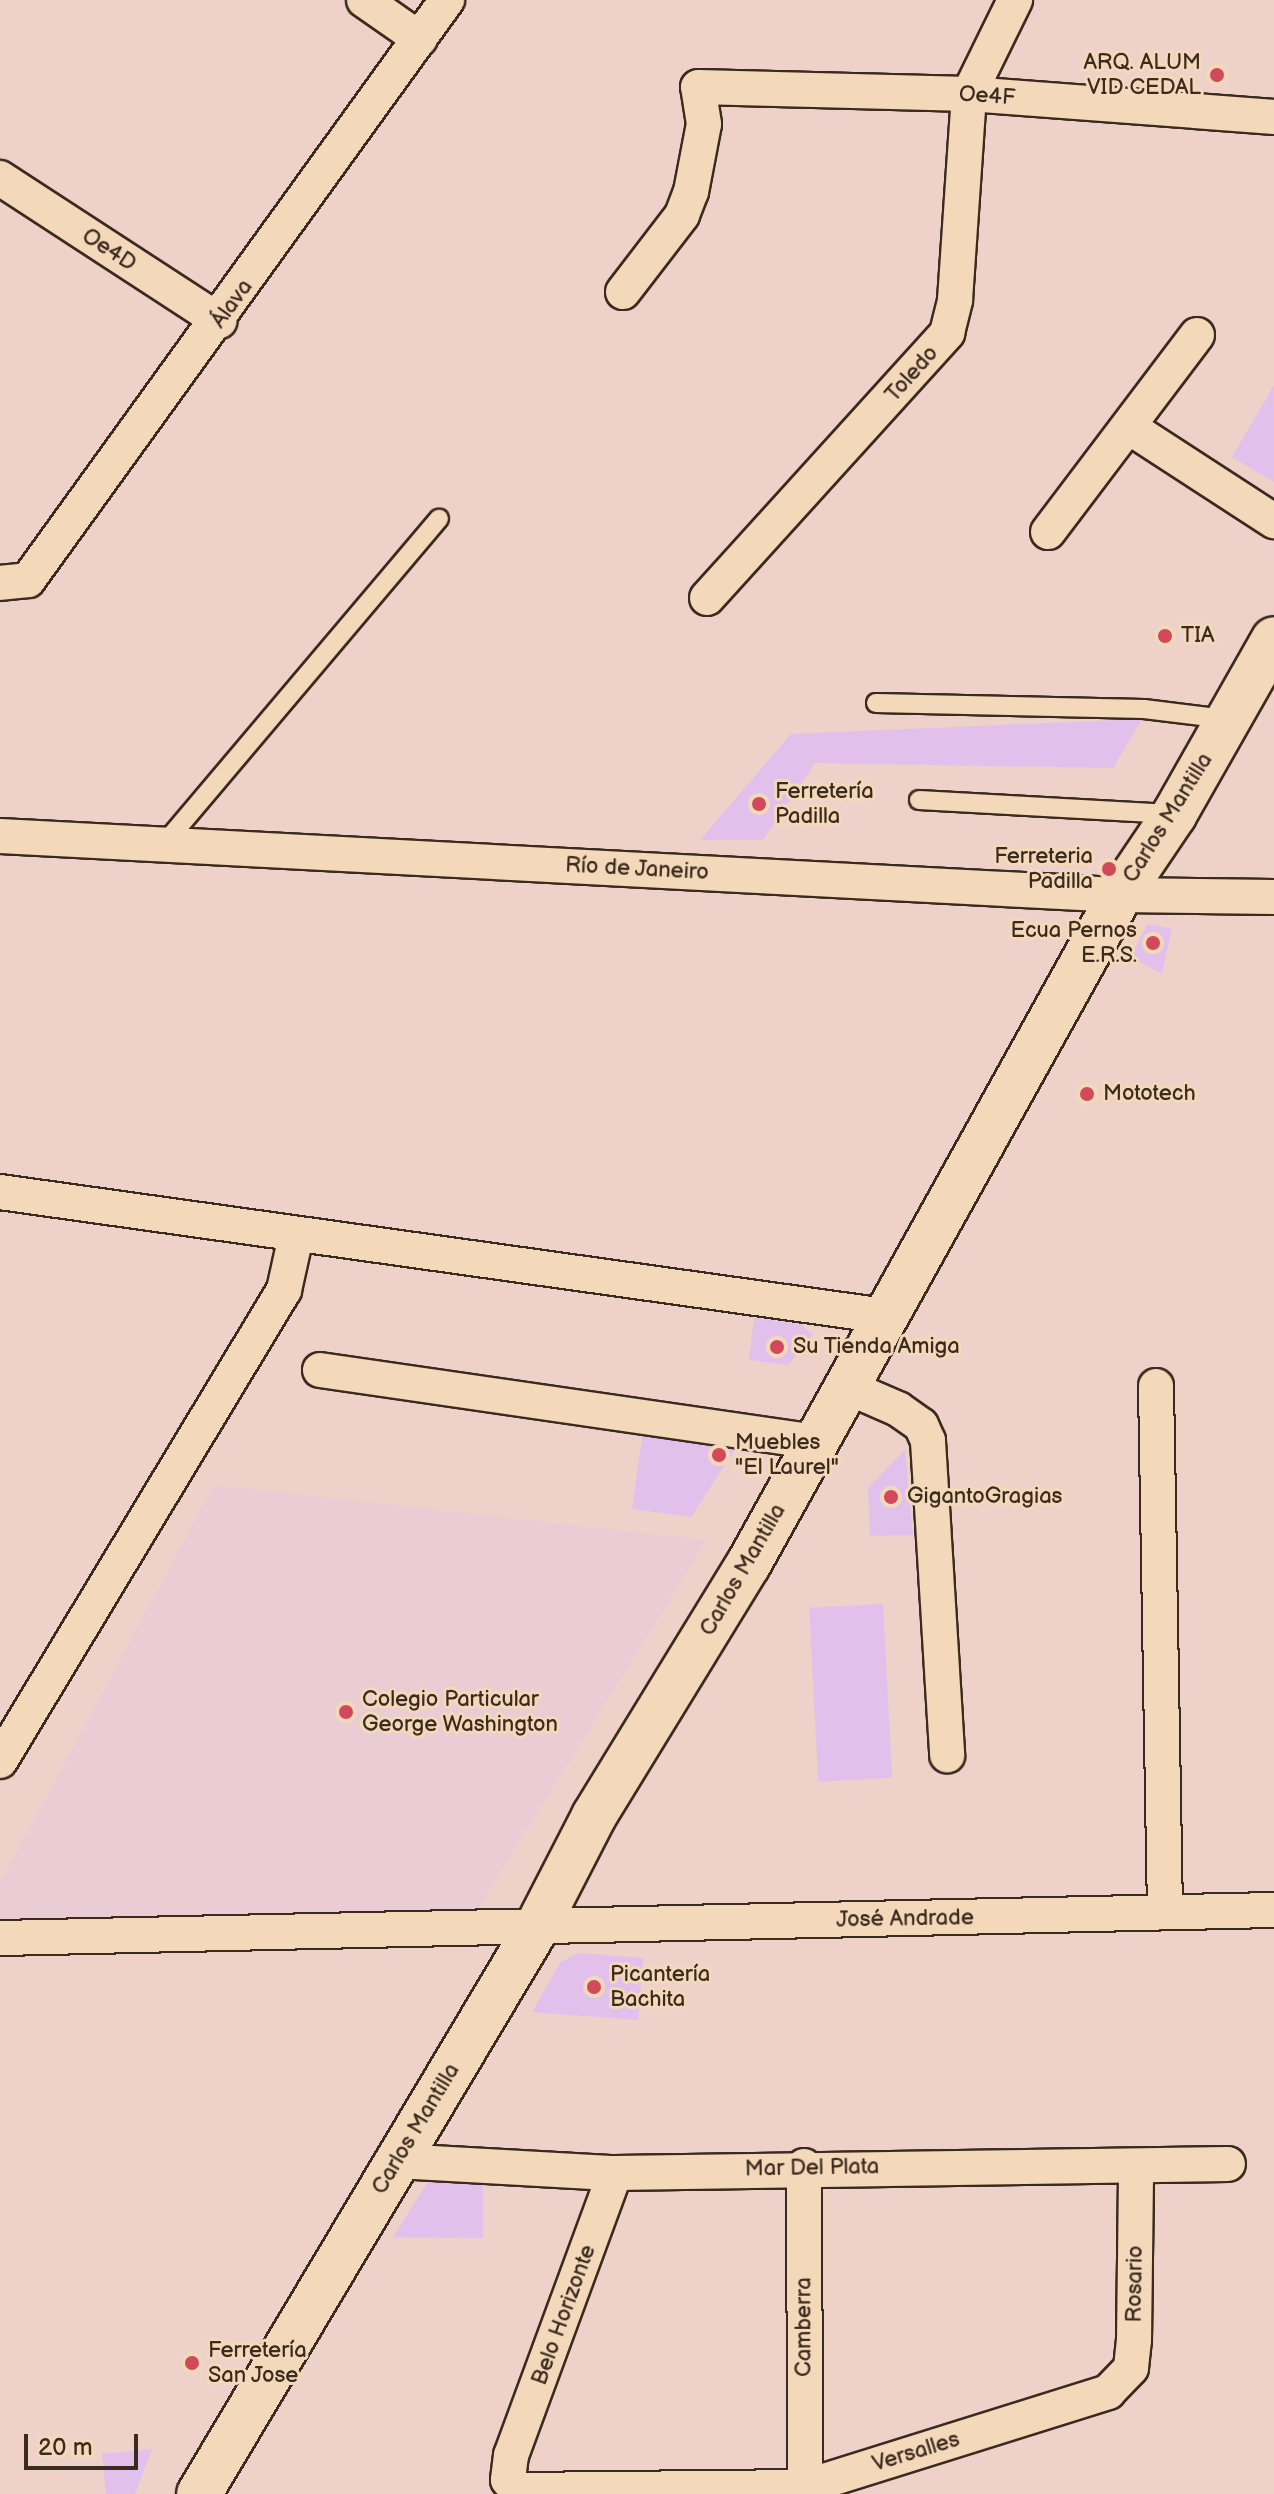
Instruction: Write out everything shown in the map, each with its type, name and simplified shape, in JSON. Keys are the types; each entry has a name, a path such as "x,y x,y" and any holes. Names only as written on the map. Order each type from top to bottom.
{"street":[{"path":"364,0 420,39"},
{"name":"Álava","path":"0,583 28,580 219,321 447,0"},
{"name":"Toledo","path":"707,598 947,333 955,300 969,94 1015,0"},
{"name":"Oe4F","path":"623,292 682,215 691,192 704,124 698,87 969,94 1274,117"},
{"name":"Oe4D","path":"0,178 219,321"},
{"path":"1048,532 1197,335"},
{"path":"1129,427 1274,521"},
{"name":"Carlos Mantilla","path":"199,2494 536,1929 594,1816 748,1565 1120,895 1249,700 1274,639"},
{"name":"Río de Janeiro","path":"0,836 1120,895 1274,897"},
{"path":"0,1192 296,1236 884,1316"},
{"path":"0,1761 284,1290 296,1236"},
{"path":"320,1370 816,1442"},
{"path":"845,1386 898,1409 921,1425 928,1441 947,1755"},
{"path":"1156,1386 1165,1912"},
{"name":"José Andrade","path":"0,1938 536,1929 1274,1910"},
{"name":"Mar Del Plata","path":"397,2161 615,2173 804,2166 1228,2164"},
{"name":"Camberra","path":"804,2166 805,2487"},
{"name":"Rosario","path":"1108,2392 1131,2368 1136,2166"},
{"name":"Belo Horizonte","path":"511,2455 615,2173"},
{"name":"Versalles","path":"511,2455 508,2480 518,2490 805,2487 1108,2392"}],"lane":[{"path":"164,844 439,519"},
{"path":"876,703 1144,709 1249,700"},
{"path":"919,800 1174,815"}],"shaded area":[{"name":"Colegio Particular George Washington","path":"214,1485 707,1540 472,1918 0,1919 0,1883"}],"building":[{"path":"1274,385 1274,482 1232,457"},
{"name":"Ferretería Padilla","path":"1142,719 1113,768 815,763 763,840 700,840 791,734"},
{"name":"Ecua Pernos E.R.S.","path":"1148,924 1172,929 1162,974 1130,957"},
{"name":"Su Tienda Amiga","path":"754,1318 801,1324 813,1335 788,1365 749,1360"},
{"path":"644,1424 727,1436 736,1448 691,1517 632,1509"},
{"path":"905,1450 913,1535 870,1536 868,1488"},
{"path":"883,1604 892,1778 818,1782 809,1608"},
{"name":"Picantería Bachita","path":"578,1953 643,1958 638,2020 532,2012 560,1963"},
{"path":"429,2180 483,2180 483,2238 393,2237"},
{"path":"152,2449 135,2494 106,2494 102,2454"}],"place":[{"name":"ARQ. ALUM VID CEDAL","path":"1217,75"},
{"name":"TIA","path":"1165,636"},
{"name":"Ferretería Padilla","path":"759,804"},
{"name":"Ferreteria Padilla","path":"1109,869"},
{"name":"Ecua Pernos E.R.S.","path":"1153,943"},
{"name":"Mototech","path":"1087,1094"},
{"name":"Su Tienda Amiga","path":"777,1347"},
{"name":"Muebles \"El Laurel\"","path":"719,1455"},
{"name":"GigantoGragias","path":"891,1497"},
{"name":"Colegio Particular George Washington","path":"346,1712"},
{"name":"Picantería Bachita","path":"594,1987"},
{"name":"Ferretería San Jose","path":"192,2363"}]}
